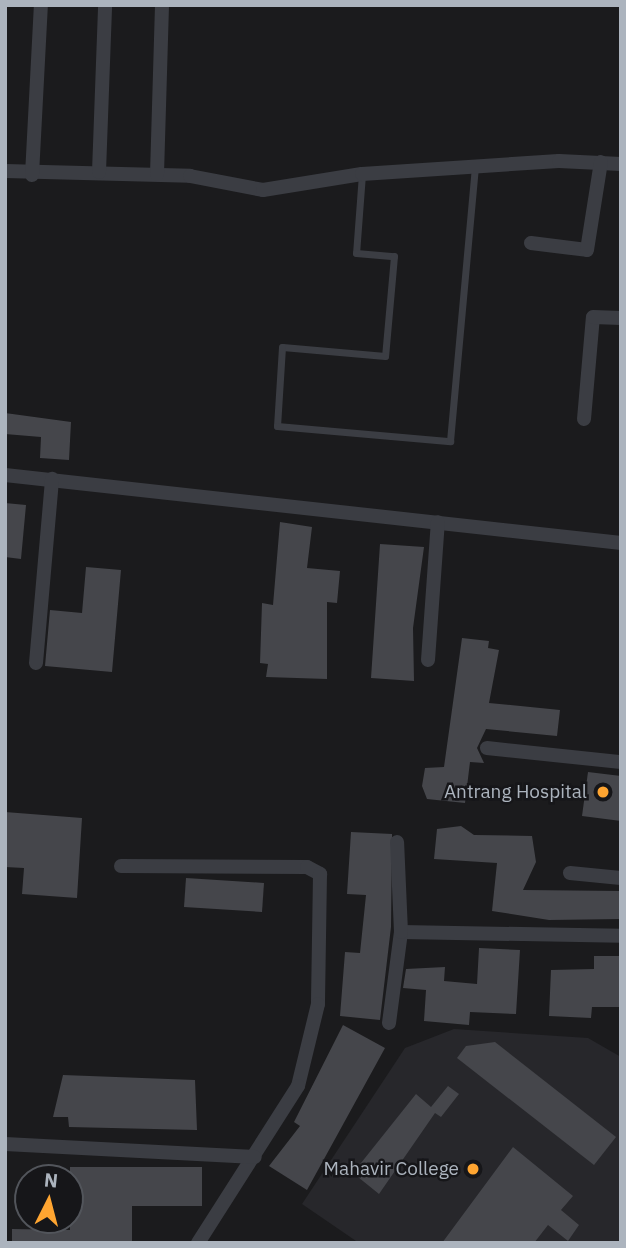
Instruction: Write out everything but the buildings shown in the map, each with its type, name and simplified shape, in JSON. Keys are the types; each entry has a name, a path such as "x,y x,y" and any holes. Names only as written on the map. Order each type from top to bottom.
{"street":[{"path":"32,175 41,5"},
{"path":"99,172 105,5"},
{"path":"157,174 162,5"},
{"path":"5,171 32,175 99,172 157,174 263,190 362,174 601,162 621,164"},
{"path":"531,243 587,250 601,162"},
{"path":"584,419 593,317 621,318"},
{"path":"5,475 621,543"},
{"path":"36,663 52,479"},
{"path":"428,660 438,522"},
{"path":"487,748 621,762"},
{"path":"389,1023 401,932 397,842"},
{"path":"121,866 307,867 320,874 318,1004 298,1086 198,1243"},
{"path":"570,873 621,878"},
{"path":"401,932 621,936"},
{"path":"5,1144 255,1157"}],"lane":[{"path":"362,174 356,253 394,257 385,356 282,347 277,426 450,441 475,167"}],"shaded area":[{"name":"Mahavir College","path":"454,1029 588,1038 621,1057 621,1243 359,1243 302,1204 405,1048"}],"place":[{"name":"Antrang Hospital","path":"603,792"},
{"name":"Mahavir College","path":"473,1169"}]}
